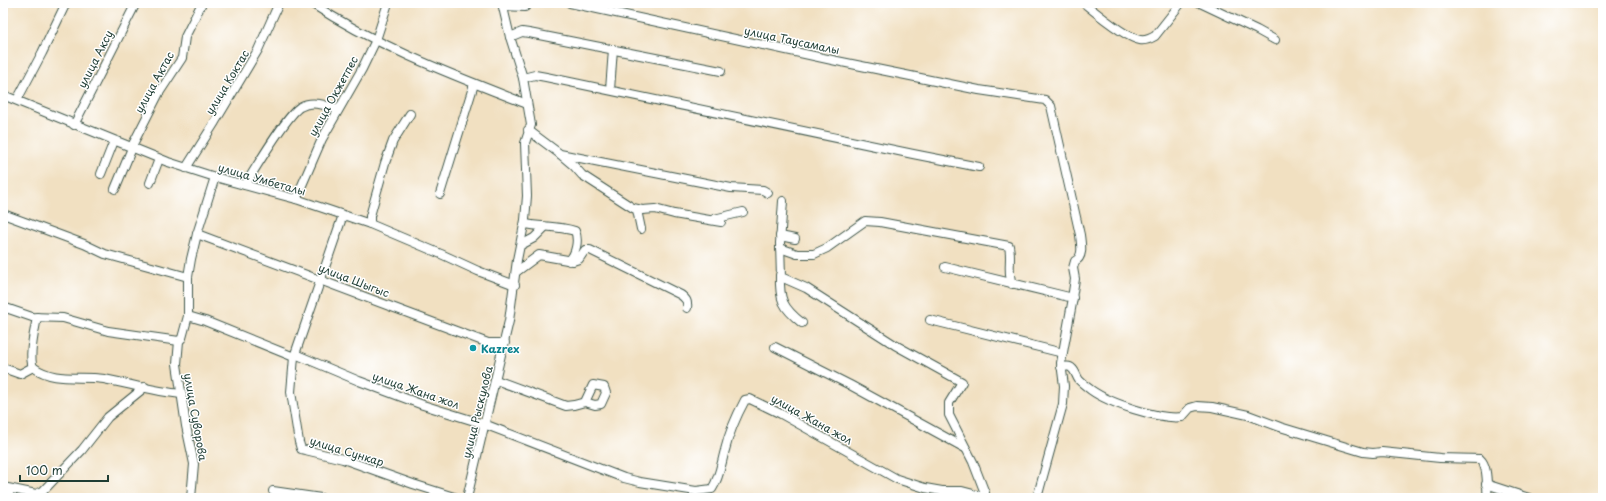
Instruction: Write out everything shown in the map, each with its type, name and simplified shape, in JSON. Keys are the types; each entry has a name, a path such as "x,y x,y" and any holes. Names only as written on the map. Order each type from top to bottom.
{"street":[{"path":"17,100 66,3"},
{"name":"улица Аксу","path":"74,125 136,3"},
{"name":"улица Актас","path":"115,189 131,148 159,93 182,58 185,37 202,3"},
{"name":"улица Коктас","path":"186,168 258,50 279,3"},
{"path":"311,3 376,40 427,64 527,104"},
{"name":"улица Окжетпес","path":"296,199 322,139 376,40 388,3"},
{"path":"502,5 525,7 529,3"},
{"name":"улица Таусамалы","path":"570,3 832,60 1010,95 1045,100 1051,106 1077,219 1081,248 1079,260 1075,261 1073,268 1075,279 1073,298 1061,367 1064,386 1063,404 1037,498"},
{"path":"1084,3 1125,33 1135,39 1141,40 1150,40 1155,36 1180,5 1187,3"},
{"path":"1200,3 1275,40"},
{"name":"улица Рыскулова","path":"467,498 505,343 525,224 527,196 525,143 528,130 531,125 523,78 502,5"},
{"path":"510,37 522,32 529,33 721,71"},
{"path":"610,90 612,49"},
{"path":"523,78 535,75 546,76 979,167"},
{"path":"440,194 474,84"},
{"name":"улица Умбеталы","path":"3,95 159,159 215,177 296,199 370,224 478,271 515,285"},
{"path":"245,185 283,126 296,110 301,106 324,104 338,110"},
{"path":"370,224 370,216 385,163 393,141 410,114"},
{"path":"528,130 560,154 582,175 640,212 655,209 674,214 721,222"},
{"path":"101,174 114,141"},
{"path":"560,154 731,188 762,190 768,193"},
{"path":"150,183 159,159"},
{"name":"улица Суворова","path":"191,498 194,464 186,426 182,394 180,391 177,364 179,341 182,338 188,316 188,277 197,234 215,177"},
{"path":"783,201 780,236 779,289 788,312 802,323"},
{"path":"640,212 641,229"},
{"path":"709,220 744,212"},
{"path":"3,214 84,244 105,254 188,277"},
{"name":"улица Сункар","path":"342,215 294,356 291,392 301,449 343,459 457,498"},
{"path":"780,248 804,255 814,254 828,248 865,221 870,220 1009,246 1011,253 1009,272 1012,284"},
{"path":"525,224 545,227 554,226 575,231 577,236 576,243 574,253 569,261"},
{"path":"521,245 534,238 545,227"},
{"name":"улица Шыгыс","path":"197,234 321,279 488,343 505,343"},
{"path":"780,236 795,240"},
{"path":"516,272 539,255 569,261 579,259 584,251 590,250 681,295 688,302 687,308"},
{"path":"945,267 1072,298"},
{"name":"улица Жана жол","path":"188,316 205,320 294,356 423,405 484,424 581,460 624,478 640,482 696,491 712,489 718,480 725,449 733,425 745,400 750,399 781,414 897,479 925,488 942,491 962,491 985,497 981,482 949,414 948,407 962,382 895,345 806,288 782,279 780,275"},
{"path":"3,307 32,317 63,318 108,331 179,341"},
{"path":"37,317 30,361 33,367 45,374 55,377 101,379 182,394"},
{"path":"930,320 1063,353"},
{"path":"775,347 850,385 965,448"},
{"path":"3,368 20,374 33,367"},
{"path":"1061,367 1072,368 1079,380 1092,391 1113,401 1155,415 1174,418 1182,417 1190,408 1197,406 1212,407 1248,415 1280,427 1363,452 1382,452 1440,458 1480,459 1483,461 1485,468 1488,498"},
{"path":"496,380 562,405 574,405 584,402"},
{"path":"8,498 6,488 36,494 44,491 82,450 108,417 145,388"},
{"path":"1486,484 1529,498"},
{"path":"273,491 321,498"}],"place":[{"name":"Kazrex","path":"473,348"}]}
